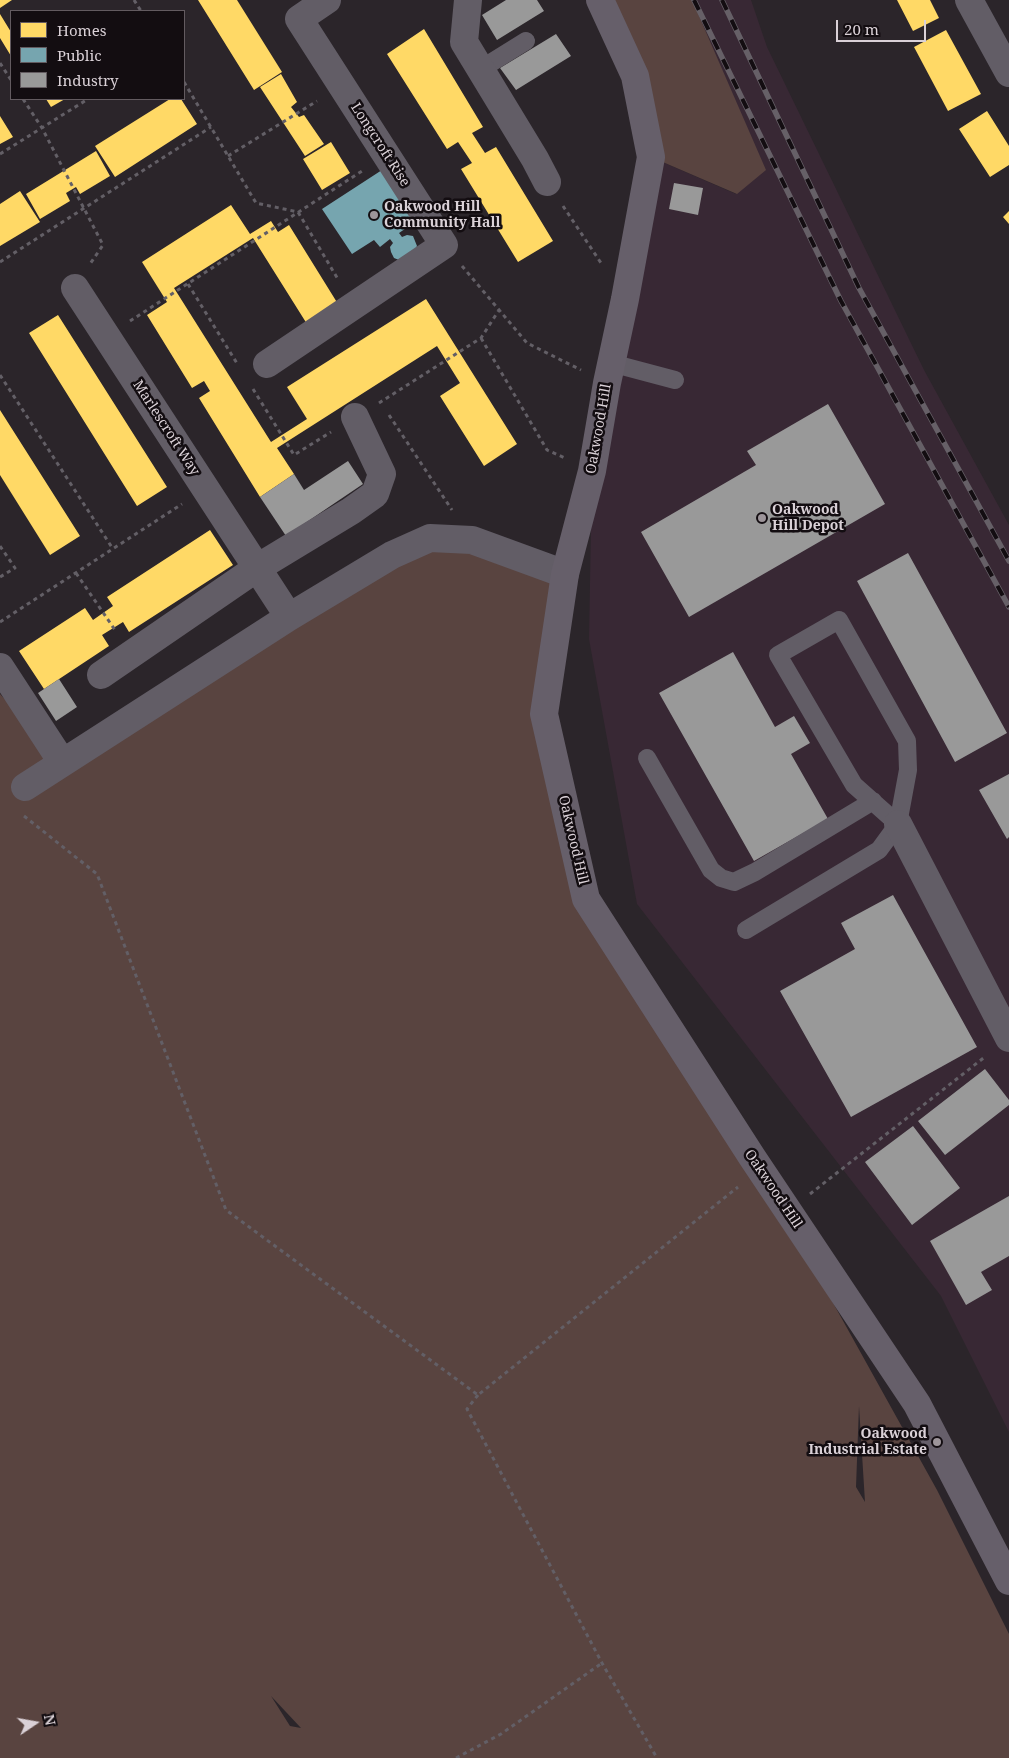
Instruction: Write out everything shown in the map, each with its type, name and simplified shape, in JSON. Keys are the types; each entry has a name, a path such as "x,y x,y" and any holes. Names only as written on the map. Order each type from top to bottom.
{"street":[{"name":"Longcroft Rise","path":"327,0 299,19 444,245"},
{"path":"468,0 464,42 547,182"},
{"name":"Oakwood Hill","path":"600,0 635,76 651,157 592,471 564,574 544,714 586,899 760,1170 917,1404 1009,1581"},
{"path":"970,0 1009,73"},
{"path":"267,364 444,245"},
{"name":"Marlescroft Way","path":"75,288 289,617"},
{"path":"101,675 257,568 351,511 375,494 382,474 355,417"},
{"path":"25,787 289,617 392,555 430,538 472,540 564,574"},
{"path":"0,667 62,762"},
{"path":"898,824 1001,1044"}],"lane":[{"path":"481,69 526,41"},
{"path":"609,373 675,380"},
{"path":"746,930 879,850 898,824 908,770 907,741 838,620 778,656 854,785 898,824"},
{"path":"647,758 711,870 721,878 734,882 755,872 873,801"}],"path":[{"path":"0,62 10,78"},
{"path":"185,84 256,203 298,212 353,306"},
{"path":"228,156 342,85"},
{"path":"24,100 42,128 103,245 75,288"},
{"path":"0,154 86,100"},
{"path":"0,262 211,128"},
{"path":"106,336 387,155"},
{"path":"547,182 625,299"},
{"path":"444,245 527,343 609,373"},
{"path":"355,417 481,338 499,310"},
{"path":"481,338 547,450"},
{"path":"0,375 113,549"},
{"path":"380,402 472,540"},
{"path":"0,622 206,489"},
{"path":"0,546 15,568 0,578"},
{"path":"76,573 120,638"},
{"path":"25,787 24,817 98,874 226,1210 478,1395"},
{"path":"788,1212 1001,1044"},
{"path":"657,1758 602,1663 467,1409 478,1395 760,1170"},
{"path":"456,1758 501,1734 602,1663"}],"shaded area":[{"path":"600,0 692,0 766,170 737,194 651,157"},
{"path":"631,0 751,0 767,47 924,370 1009,525 1009,1432 941,1296 637,904 589,639 592,471 651,157 736,194"},
{"path":"430,538 565,574 544,714 586,899 752,1157 937,1490 1009,1634 1009,1758 0,1758 0,694 63,762","holes":["859,1406 865,1502 856,1487","271,1696 301,1728 290,1726"]}],"building: Homes":[{"path":"0,0 12,0 0,8"},
{"path":"198,0 237,0 282,72 254,90"},
{"path":"897,0 930,0 939,18 913,31"},
{"path":"0,14 10,30 10,54 0,38"},
{"path":"424,29 483,127 472,133 485,153 496,147 553,241 518,262 461,169 472,163 458,142 447,149 387,54"},
{"path":"946,30 981,94 948,111 914,47"},
{"path":"281,74 297,102 291,107 299,117 304,115 324,144 305,156 260,87"},
{"path":"47,100 63,100 51,107"},
{"path":"168,100 182,100 197,124 115,177 95,146"},
{"path":"987,111 1009,146 1009,165 990,177 959,129"},
{"path":"0,116 13,137 0,144"},
{"path":"331,142 350,173 322,190 303,159"},
{"path":"96,151 110,176 80,194 76,187 66,193 70,201 40,219 26,194"},
{"path":"20,191 40,222 0,246 0,204"},
{"path":"231,205 250,234 271,221 278,232 289,225 338,304 307,324 253,238 174,288 271,442 307,419 287,387 426,299 517,444 484,466 440,396 460,383 437,346 277,448 294,474 260,497 199,398 210,391 204,381 192,388 147,315 167,302 142,262"},
{"path":"1009,211 1009,224 1003,217"},
{"path":"58,315 167,487 137,506 29,333"},
{"path":"0,410 80,536 50,555 0,475"},
{"path":"210,530 233,565 129,632 123,622 102,635 109,646 44,689 19,651 85,608 93,620 113,606 107,597"}],"building: Public":[{"name":"Oakwood Hill Community Hall","path":"382,170 424,216 399,233 402,237 407,235 413,236 417,246 414,251 399,260 394,258 391,252 390,247 393,243 390,239 380,247 374,240 352,254 322,209"}],"building: Industry":[{"path":"506,0 537,0 544,11 497,40 482,15"},
{"path":"556,34 571,56 516,90 500,68"},
{"path":"674,183 703,188 698,215 669,209"},
{"name":"Oakwood Hill Depot","path":"828,404 885,504 689,617 641,532 756,465 747,451"},
{"path":"348,461 363,484 286,536 260,497 294,474 304,490"},
{"path":"908,553 1007,733 955,762 857,581"},
{"path":"733,652 775,727 794,716 810,743 791,754 828,819 754,861 659,693"},
{"path":"59,679 77,707 56,721 38,693"},
{"path":"1009,774 1009,837 1007,839 979,790"},
{"path":"893,895 977,1047 851,1117 780,991 855,949 841,923"},
{"path":"985,1069 1009,1100 1009,1105 945,1155 918,1121"},
{"path":"913,1126 960,1188 912,1225 865,1162"},
{"path":"1009,1196 1009,1256 981,1272 992,1290 966,1305 930,1241"}],"railway":[{"path":"694,0 841,301 1009,607"},
{"path":"722,0 859,288 1009,561"}],"place":[{"name":"Oakwood Hill Community Hall","path":"374,215"},
{"name":"Oakwood Hill Depot","path":"762,518"},
{"name":"Oakwood Industrial Estate","path":"937,1442"}]}
